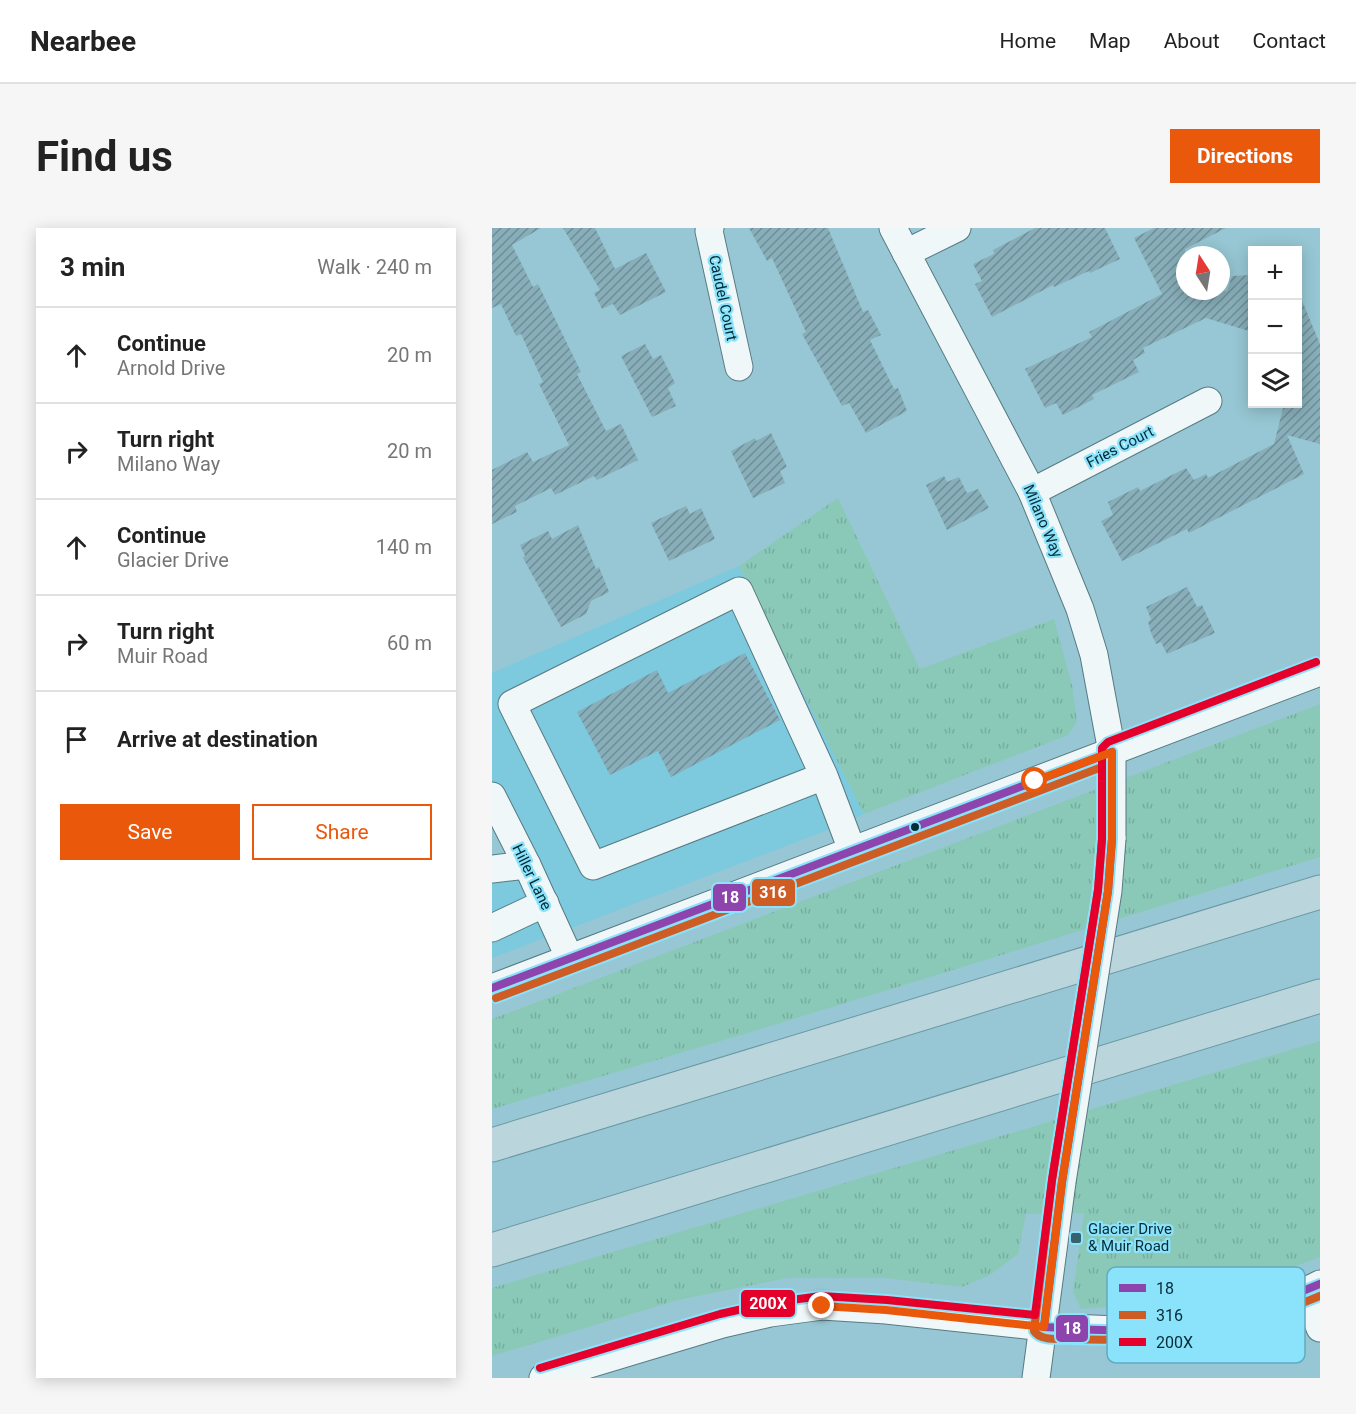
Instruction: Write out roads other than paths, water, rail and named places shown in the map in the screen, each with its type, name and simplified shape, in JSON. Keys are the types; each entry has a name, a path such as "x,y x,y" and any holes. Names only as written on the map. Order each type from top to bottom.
{"highway":[{"path":"492,1145 1320,892"},
{"path":"492,1250 1320,996"}],"street":[{"name":"Caudel Court","path":"711,228 709,231 739,367"},
{"name":"Milano Way","path":"892,228 1032,492 1080,609 1094,655 1112,752 1112,839 1108,891 1062,1182 1036,1378"},
{"path":"906,253 957,228"},
{"name":"Fries Court","path":"1032,492 1208,401"},
{"path":"824,776 593,866 512,704 739,591 824,776 852,850"},
{"path":"492,988 1320,672"},
{"name":"Hiller Lane","path":"492,796 570,959"},
{"path":"492,869 527,865"},
{"path":"492,928 545,903"},
{"path":"1313,1287 1320,1328"},
{"path":"551,1377 722,1324 770,1313 822,1306 886,1310 1044,1327 1107,1330"}],"place":[{"name":"Glacier Drive & Muir Road","path":"1076,1238"}]}
